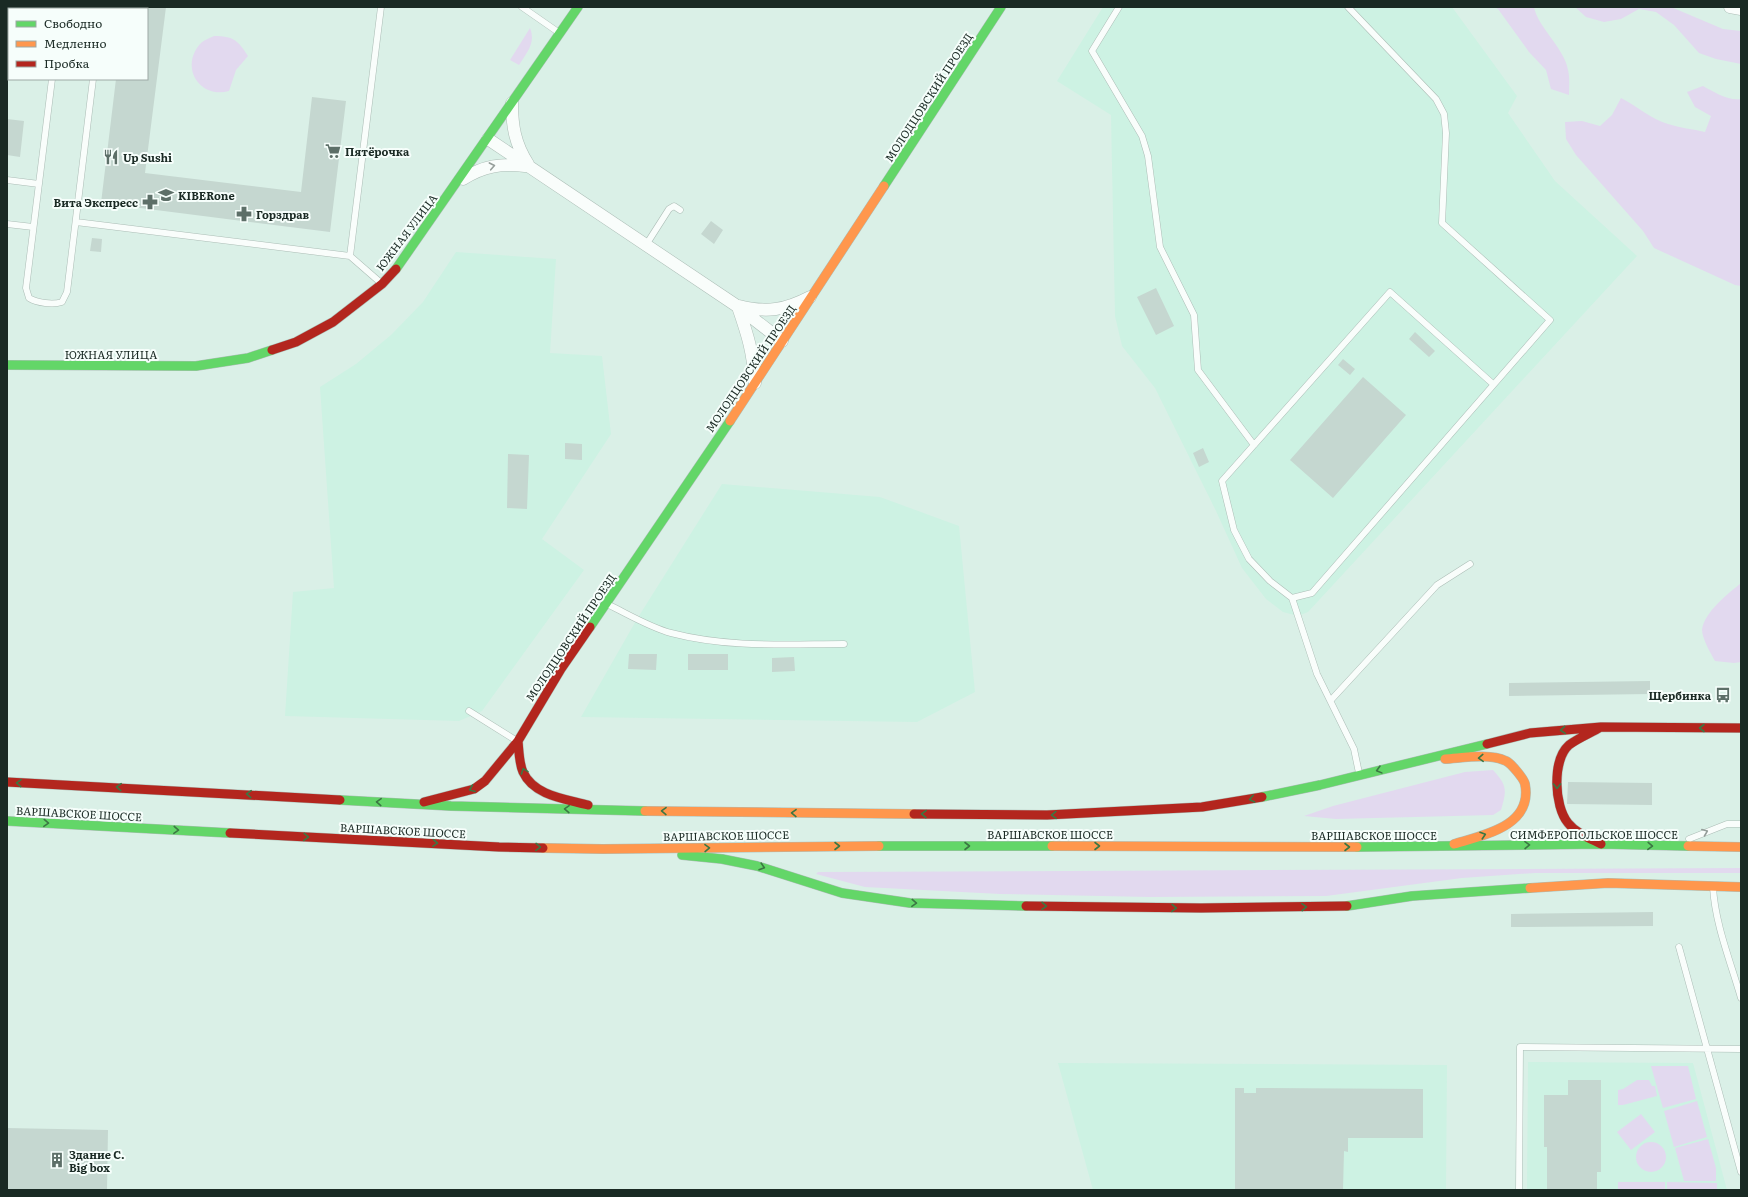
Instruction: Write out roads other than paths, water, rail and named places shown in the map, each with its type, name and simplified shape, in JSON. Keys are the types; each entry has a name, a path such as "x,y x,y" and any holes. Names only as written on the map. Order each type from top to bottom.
{"main road":[{"name":"ЮЖНАЯ УЛИЦА","path":"7,366 196,366 248,358 296,342 333,322 382,284 394,272 488,139 578,7"},
{"name":"МОЛОДЦОВСКИЙ ПРОЕЗД","path":"418,804 474,789 485,781 518,741 561,669 755,383 1001,7"},
{"path":"1417,760 1530,733 1601,727 1741,728"},
{"path":"1601,727 1568,746 1557,767 1557,798 1567,822 1582,835 1601,844"},
{"path":"518,741 523,772 536,788 545,793 606,810"},
{"path":"1417,760 1492,757 1507,761 1524,780 1526,790 1525,801 1522,811 1512,821 1492,832 1446,847"},
{"name":"ВАРШАВСКОЕ ШОССЕ","path":"7,782 418,804 606,810 1047,815 1202,807 1320,785 1417,760"},
{"name":"ВАРШАВСКОЕ ШОССЕ","path":"7,821 500,847 626,849 802,846 1446,847"},
{"name":"СИМФЕРОПОЛЬСКОЕ ШОССЕ","path":"1446,847 1601,844 1741,847"},
{"path":"626,849 722,859 757,866 842,893 876,899 910,903 981,906 1201,908 1348,906 1412,896 1608,884 1741,887"}],"street":[{"path":"1730,7 1741,9"},
{"path":"512,103 514,137 520,152 529,167"},
{"path":"488,139 737,306 782,341"},
{"path":"458,181 474,171 492,165 511,164 529,167"},
{"path":"737,306 754,310 778,310 792,306 811,297"},
{"path":"737,306 750,342 754,359 755,383"}],"lane":[{"path":"350,256 381,7"},
{"path":"522,7 560,33"},
{"path":"1119,7 1092,51 1142,136 1148,156 1160,247 1194,315 1198,370 1254,445"},
{"path":"1292,598 1312,593 1550,320 1442,223 1446,133 1444,114 1436,99 1348,7"},
{"path":"52,80 26,294 33,300 57,304 62,302 67,292 93,80"},
{"path":"7,180 39,184"},
{"path":"646,245 669,209 674,206 680,210"},
{"path":"76,222 350,256 382,284"},
{"path":"7,224 33,227"},
{"path":"1360,775 1354,749 1317,674 1292,598 1270,581 1249,559 1234,530 1222,481 1390,292 1493,384"},
{"path":"1331,700 1437,585 1470,564"},
{"path":"607,603 637,619 670,633 701,640 731,644 844,644"},
{"path":"469,711 518,741"},
{"path":"1671,846 1727,824 1741,824"},
{"path":"1713,886 1714,900 1719,921 1741,998"},
{"path":"1679,947 1741,1172"},
{"path":"1519,1190 1520,1047 1741,1049"}],"place":[{"name":"Пятёрочка","path":"333,151"},
{"name":"Up Sushi","path":"111,157"},
{"name":"KIBERone","path":"166,195"},
{"name":"Вита Экспресс","path":"150,202"},
{"name":"Горздрав","path":"244,214"},
{"name":"Щербинка","path":"1723,695"},
{"name":"Здание C. Big box","path":"57,1160"}]}
